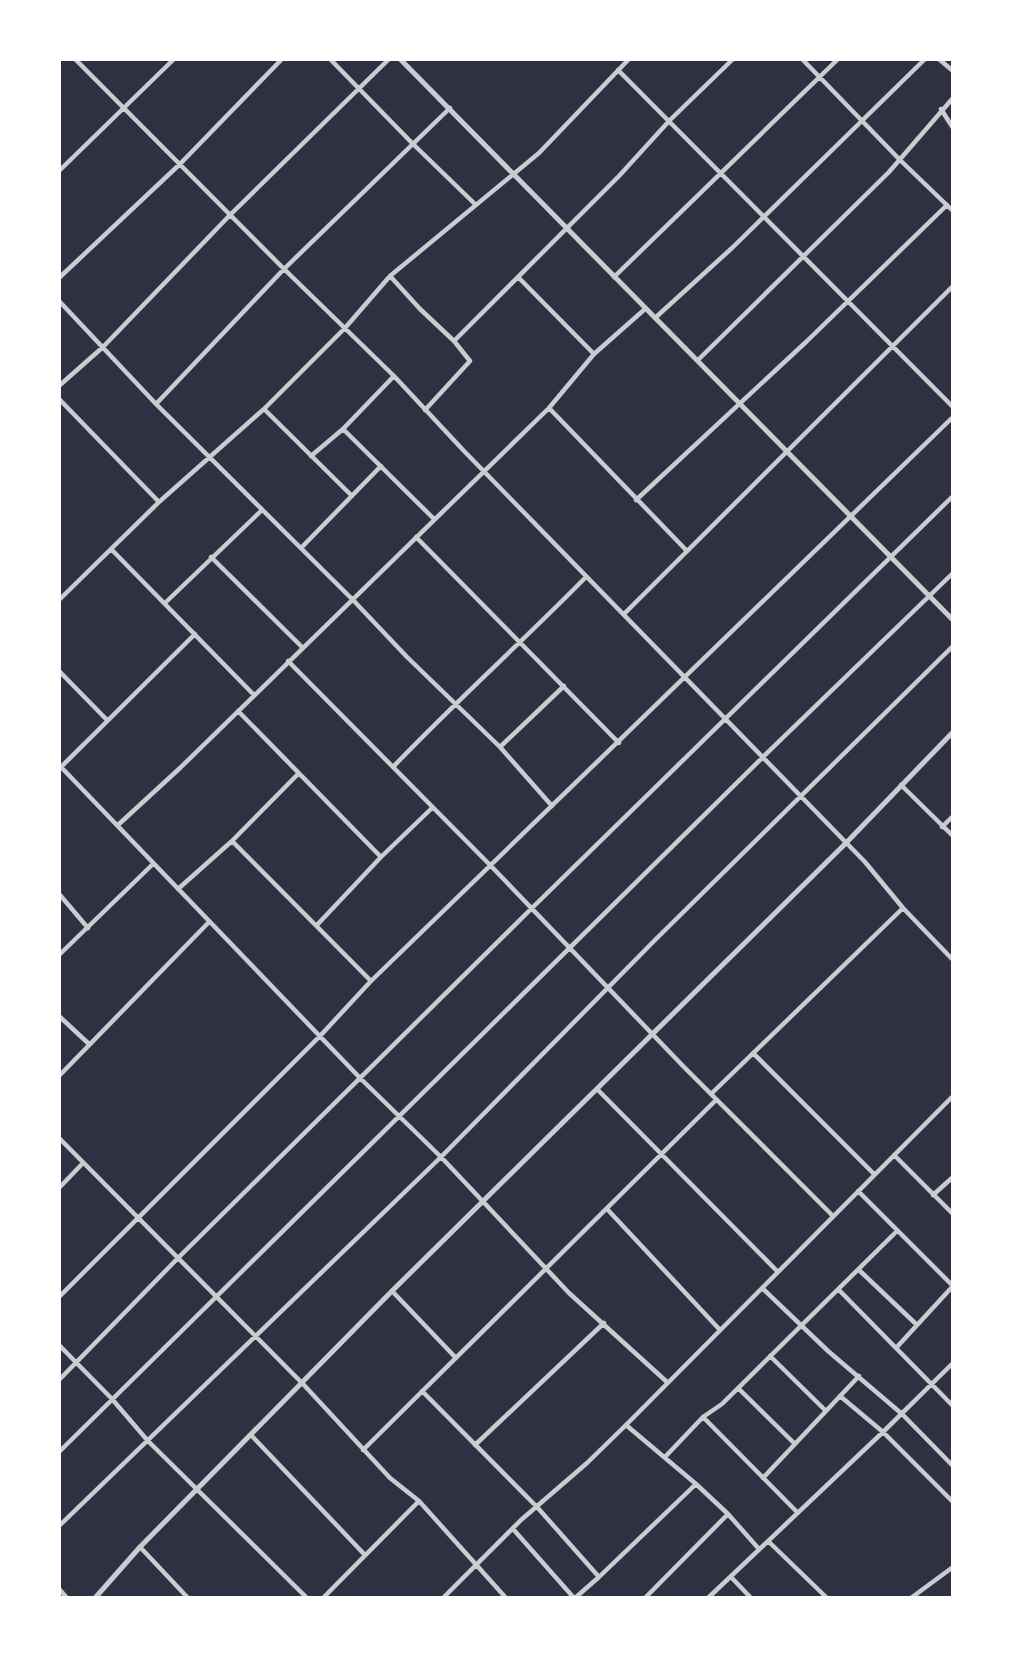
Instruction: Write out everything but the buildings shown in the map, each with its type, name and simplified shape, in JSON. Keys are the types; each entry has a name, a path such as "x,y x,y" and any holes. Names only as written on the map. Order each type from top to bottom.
{"street":[{"path":"76,60 394,376 483,472 802,797 953,960"},
{"path":"60,170 173,60"},
{"path":"60,277 180,164 281,60"},
{"path":"331,60 475,205"},
{"path":"60,385 103,347 230,215 388,60"},
{"path":"401,60 953,620"},
{"path":"60,599 159,502 264,409 345,328 390,276 539,153 628,60"},
{"path":"454,341 732,60"},
{"path":"803,60 953,211"},
{"path":"614,277 837,60"},
{"path":"655,319 925,60"},
{"path":"940,60 953,71"},
{"path":"618,69 953,407"},
{"path":"698,360 900,160 953,98"},
{"path":"156,404 284,269 450,108"},
{"path":"941,109 953,128"},
{"path":"636,500 947,205"},
{"path":"390,276 470,361 425,410"},
{"path":"518,277 594,354"},
{"path":"624,614 953,286"},
{"path":"60,302 156,404 500,747 552,806"},
{"path":"118,825 353,600 549,408 594,354 645,309"},
{"path":"311,456 343,429 394,376"},
{"path":"60,400 159,502"},
{"path":"549,408 687,551"},
{"path":"264,409 352,495"},
{"path":"60,1296 320,1036 371,981 953,417"},
{"path":"343,429 434,519"},
{"path":"301,548 381,466"},
{"path":"60,1379 179,1257 953,496"},
{"path":"165,603 262,510"},
{"path":"416,537 619,743"},
{"path":"111,549 254,695"},
{"path":"211,557 303,647"},
{"path":"60,1451 953,573"},
{"path":"393,767 455,702 522,642 586,577"},
{"path":"195,634 60,766 361,1079 441,1157 569,1293 667,1382"},
{"path":"60,1525 441,1157 608,987 953,646"},
{"path":"288,661 491,866 710,1094 833,1216"},
{"path":"60,672 107,720"},
{"path":"500,747 564,686"},
{"path":"238,711 381,857"},
{"path":"95,1598 139,1547 482,1201 846,843 953,732"},
{"path":"178,889 232,841 298,774"},
{"path":"900,785 953,836"},
{"path":"317,925 432,808"},
{"path":"942,827 953,816"},
{"path":"232,841 371,981"},
{"path":"60,954 153,864"},
{"path":"60,895 88,928"},
{"path":"710,1094 903,908"},
{"path":"60,1075 209,922"},
{"path":"60,1017 89,1044"},
{"path":"753,1053 874,1174"},
{"path":"597,1090 778,1272"},
{"path":"443,1598 626,1424 953,1096"},
{"path":"363,1450 716,1100"},
{"path":"60,1139 303,1384 390,1478 419,1501 506,1598"},
{"path":"894,1156 953,1214"},
{"path":"60,1186 83,1163"},
{"path":"933,1195 953,1177"},
{"path":"858,1191 953,1286 896,1348"},
{"path":"608,1210 720,1330"},
{"path":"665,1457 703,1417 722,1404 897,1231"},
{"path":"859,1270 916,1324"},
{"path":"762,1288 828,1351 902,1414 953,1466"},
{"path":"839,1290 953,1406"},
{"path":"392,1292 456,1358"},
{"path":"475,1445 604,1323"},
{"path":"60,1346 112,1399 148,1441 307,1598"},
{"path":"770,1356 827,1411"},
{"path":"708,1598 953,1363"},
{"path":"763,1478 859,1376"},
{"path":"738,1388 795,1444"},
{"path":"422,1391 537,1507 599,1577"},
{"path":"839,1396 883,1432 953,1502"},
{"path":"703,1417 798,1513"},
{"path":"626,1424 728,1514 759,1549"},
{"path":"251,1435 364,1554"},
{"path":"513,1529 574,1598 696,1484"},
{"path":"323,1598 419,1501"},
{"path":"645,1598 728,1514"},
{"path":"768,1541 827,1598"},
{"path":"139,1547 188,1598"},
{"path":"911,1598 953,1567"},
{"path":"731,1577 751,1598"},
{"path":"60,1590 67,1598"}]}
